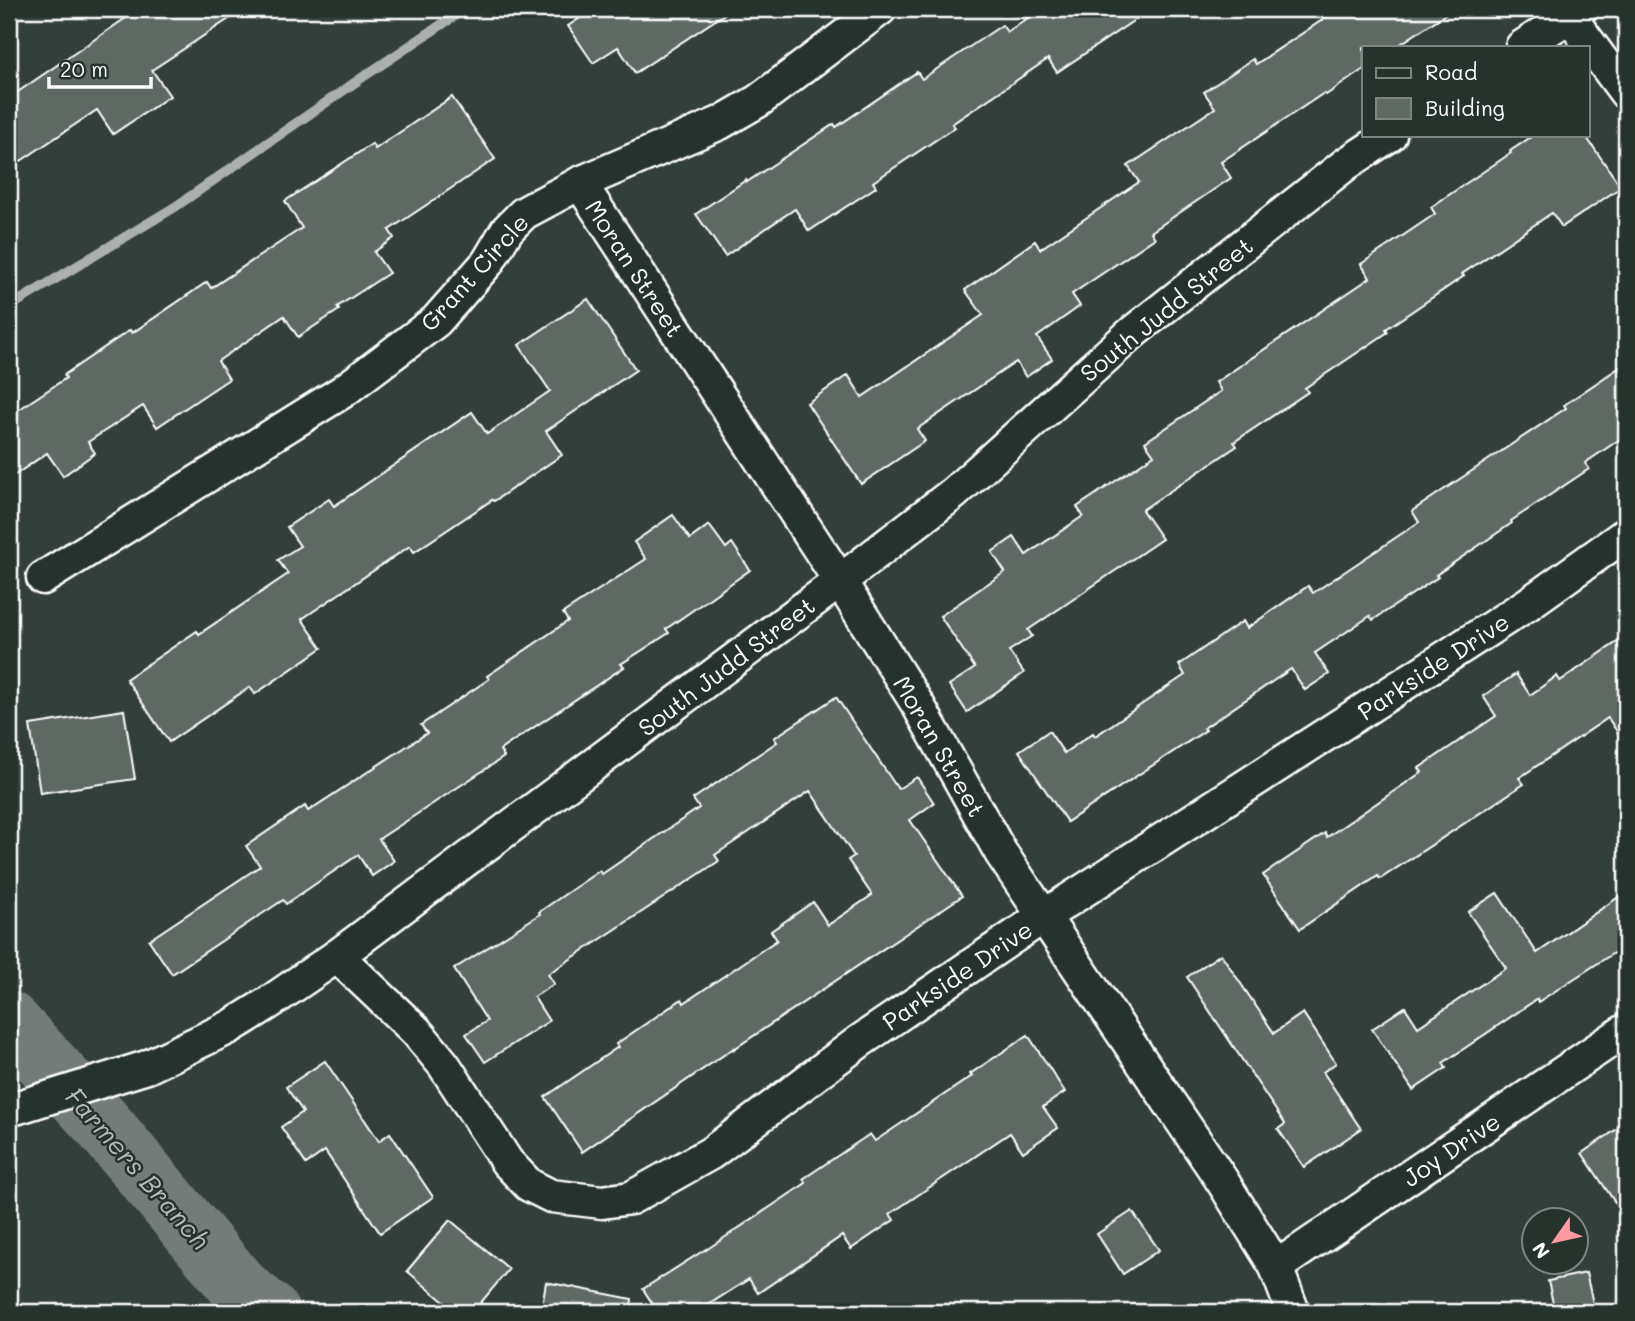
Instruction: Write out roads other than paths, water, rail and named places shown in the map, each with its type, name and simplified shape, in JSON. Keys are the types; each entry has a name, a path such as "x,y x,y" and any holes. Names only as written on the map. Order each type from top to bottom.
{"street":[{"name":"Grant Circle","path":"43,578 342,392 436,321 488,262 507,230 524,213 580,183 720,123 758,101 880,9"},
{"path":"1523,46 1571,11 1626,93"},
{"name":"South Judd Street","path":"16,1107 147,1068 230,1027 337,956 954,493 1133,332 1346,164 1388,136"},
{"name":"Moran Street","path":"580,183 918,705 1001,853 1223,1182 1276,1268 1293,1312"},
{"name":"Parkside Drive","path":"337,956 416,1031 444,1065 507,1162 529,1185 551,1196 602,1202 631,1198 711,1153 860,1041 1044,916 1528,604 1626,534"},
{"name":"Joy Drive","path":"1276,1268 1626,1030"}],"waterway":[{"path":"9,307 175,207 465,9"},
{"name":"Farmers Branch","path":"9,1022 100,1121 240,1288 269,1312"}]}
